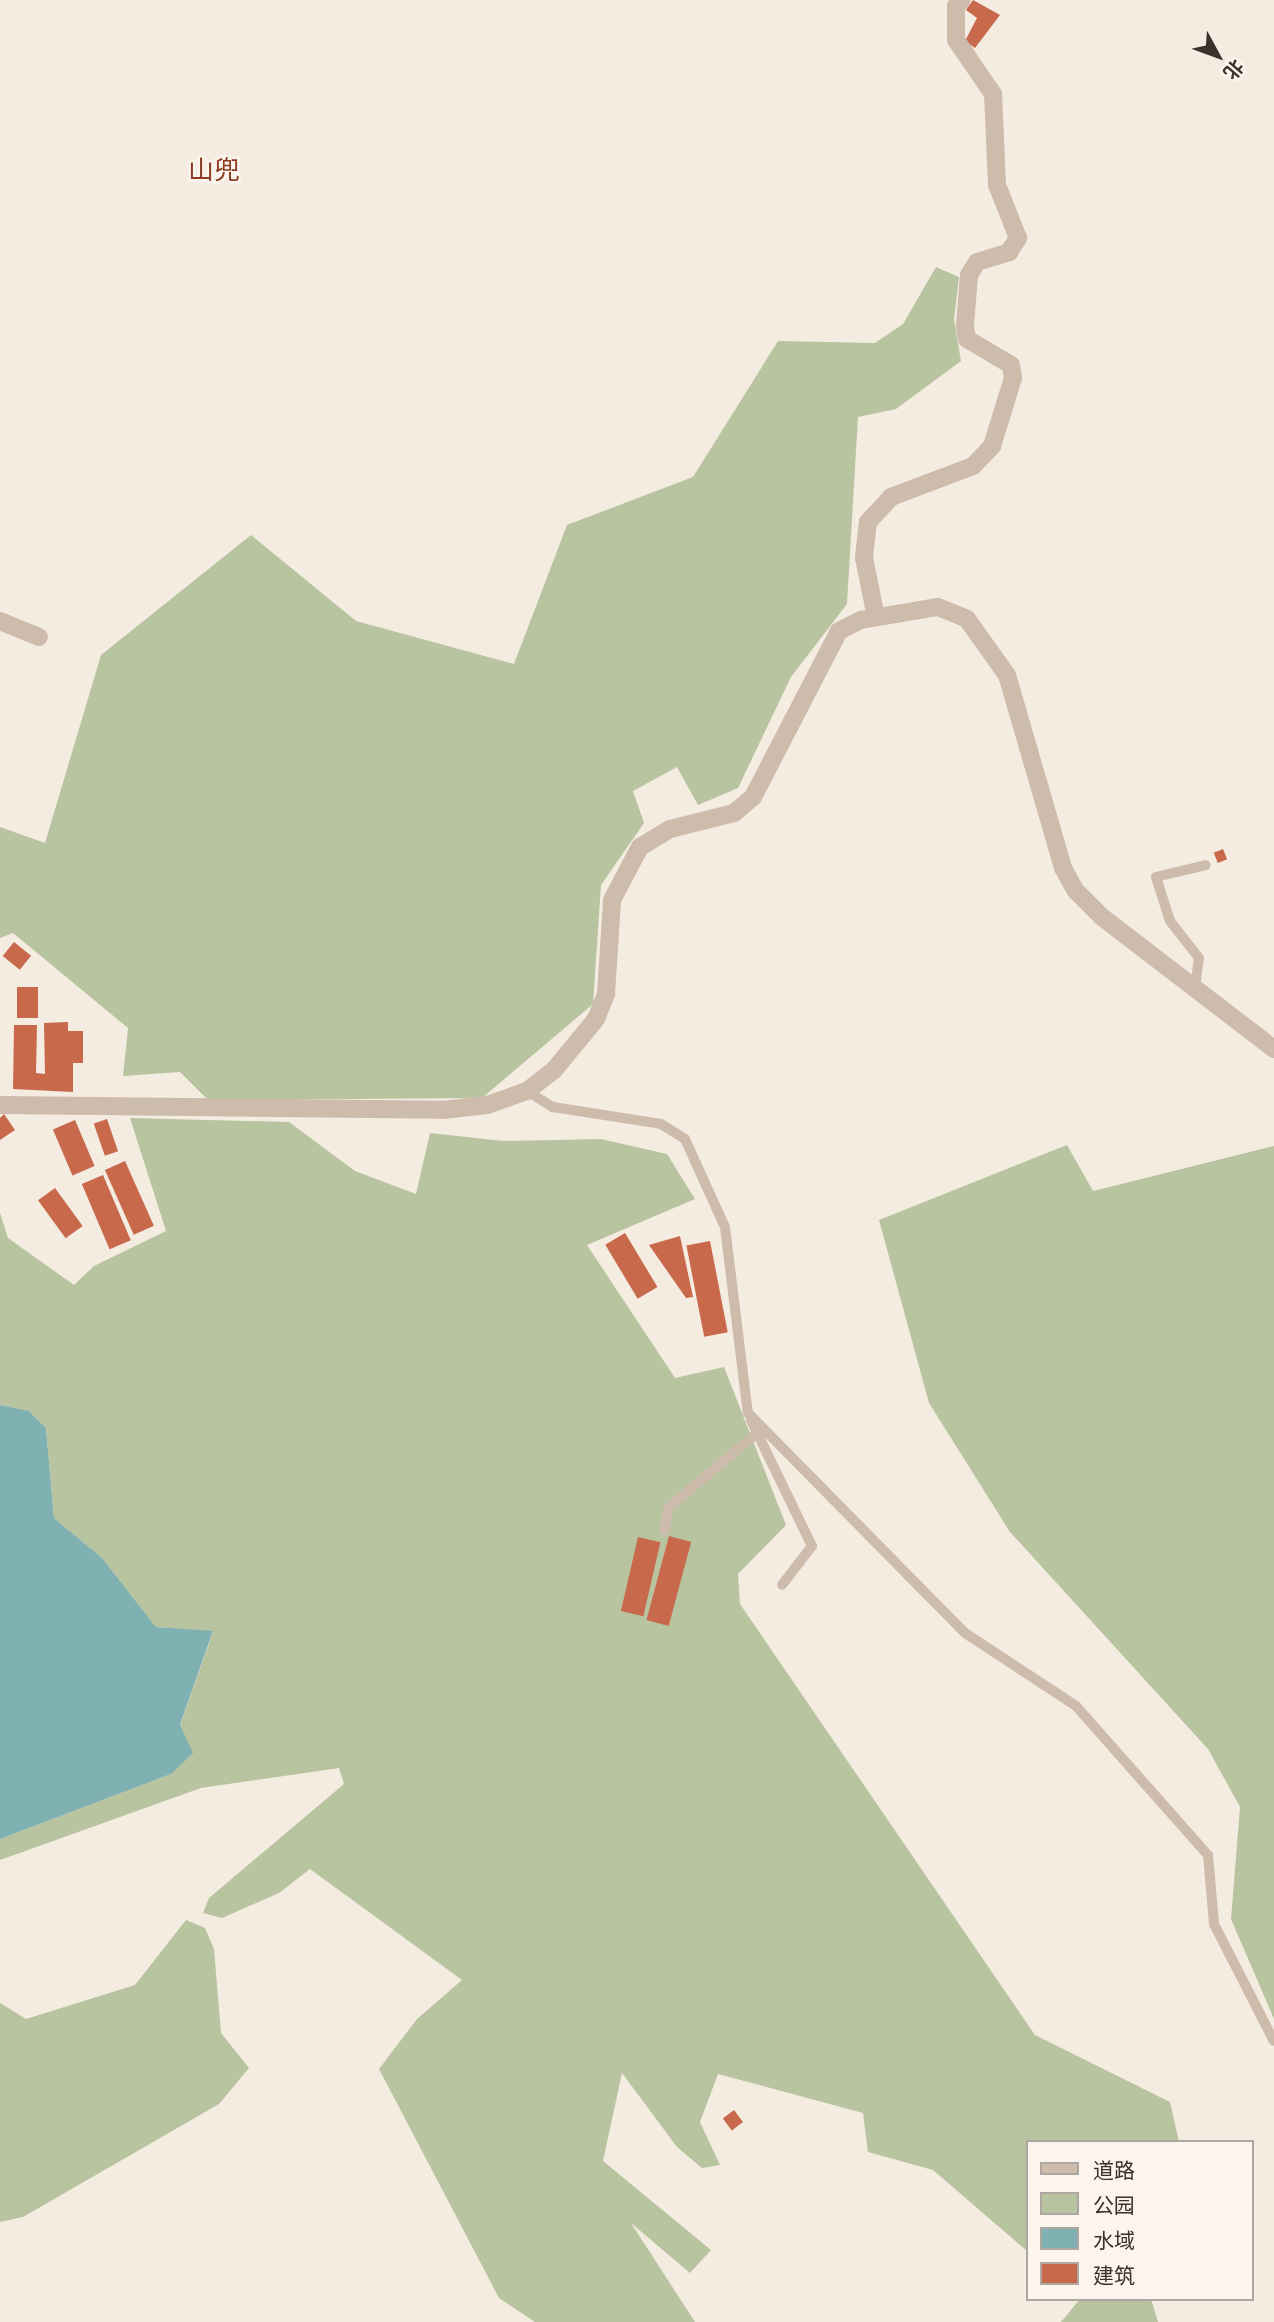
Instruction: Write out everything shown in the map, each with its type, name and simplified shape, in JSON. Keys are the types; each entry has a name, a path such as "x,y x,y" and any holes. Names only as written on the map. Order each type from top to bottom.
{"street":[{"path":"876,617 864,558 868,522 891,497 973,466 992,446 1013,379 1011,365 975,347 965,326 968,275 977,262 1009,252 1018,238 997,185 993,94 956,40 956,6 962,0"},
{"path":"0,1105 443,1110 487,1105 527,1091 554,1070 596,1019 606,994 612,900 623,868 640,848 670,829 733,813 753,796 839,631 876,617 938,607 967,619 986,638 1007,675 1063,868 1076,891 1195,989 1274,1049"},
{"path":"0,621 38,637"}],"lane":[{"path":"1195,989 1199,958 1170,921 1156,877 1206,865"},
{"path":"527,1091 553,1107 661,1124 697,1157 725,1227 748,1413 812,1546 782,1585"},
{"path":"748,1413 965,1633 1076,1706 1208,1855 1214,1924 1274,2041"},
{"path":"665,1530 668,1508 757,1433"}],"green space":[{"path":"936,267 959,277 954,319 961,361 896,409 858,417 847,604 791,677 738,788 698,805 677,767 633,791 644,823 601,885 593,1004 482,1098 208,1100 180,1072 123,1076 128,1028 13,933 0,938 0,827 45,843 101,655 251,535 356,621 514,664 567,525 693,477 778,341 875,343 903,324"},
{"path":"130,1118 289,1122 355,1171 416,1194 430,1133 503,1141 601,1139 667,1154 695,1199 587,1245 675,1378 724,1367 786,1525 738,1574 740,1604 1035,2035 1170,2102 1179,2140 1026,2140 1026,2250 933,2170 868,2152 863,2113 718,2074 700,2122 720,2165 702,2168 677,2147 622,2073 603,2161 711,2250 690,2273 631,2223 695,2322 535,2322 499,2298 379,2069 417,2019 462,1980 310,1869 279,1893 222,1918 203,1913 209,1898 344,1784 339,1768 201,1788 0,1860 0,1839 171,1774 180,1726 213,1632 156,1627 102,1558 54,1518 46,1428 29,1411 0,1405 0,1213 8,1238 74,1285 94,1266 166,1231"},
{"path":"1067,1145 1093,1191 1274,1146 1274,2019 1231,1919 1240,1807 1208,1749 1010,1532 929,1403 879,1220"},
{"path":"186,1920 205,1928 214,1949 221,2033 249,2068 219,2104 23,2217 0,2222 0,2003 26,2019 135,1985"},
{"path":"1078,2301 1152,2301 1158,2322 1061,2322"}],"water":[{"path":"0,1405 29,1411 46,1428 54,1518 102,1558 156,1627 213,1631 180,1725 193,1753 171,1774 0,1839"}],"building":[{"path":"973,0 1000,15 975,48 965,41 977,18 966,10"},
{"path":"1223,849 1227,859 1218,863 1214,853"},
{"path":"14,942 31,956 20,970 3,956"},
{"path":"17,987 38,987 38,1018 17,1018"},
{"path":"68,1022 68,1031 83,1031 83,1063 73,1063 73,1092 13,1089 14,1025 37,1025 36,1073 45,1074 44,1023"},
{"path":"4,1114 15,1130 0,1140 0,1118"},
{"path":"107,1119 118,1151 105,1156 94,1124"},
{"path":"75,1120 95,1166 72,1175 53,1129"},
{"path":"125,1161 154,1226 134,1235 105,1170"},
{"path":"103,1175 131,1240 110,1249 82,1184"},
{"path":"55,1188 83,1226 66,1238 38,1200"},
{"path":"625,1233 657,1287 638,1299 605,1245"},
{"path":"680,1236 693,1297 686,1298 649,1245"},
{"path":"710,1241 728,1332 704,1337 686,1246"},
{"path":"669,1536 691,1542 669,1626 646,1620"},
{"path":"638,1537 660,1542 643,1616 621,1611"},
{"path":"734,2110 743,2122 732,2130 723,2118"}],"district":[{"name":"山兜","path":"214,170"}]}
